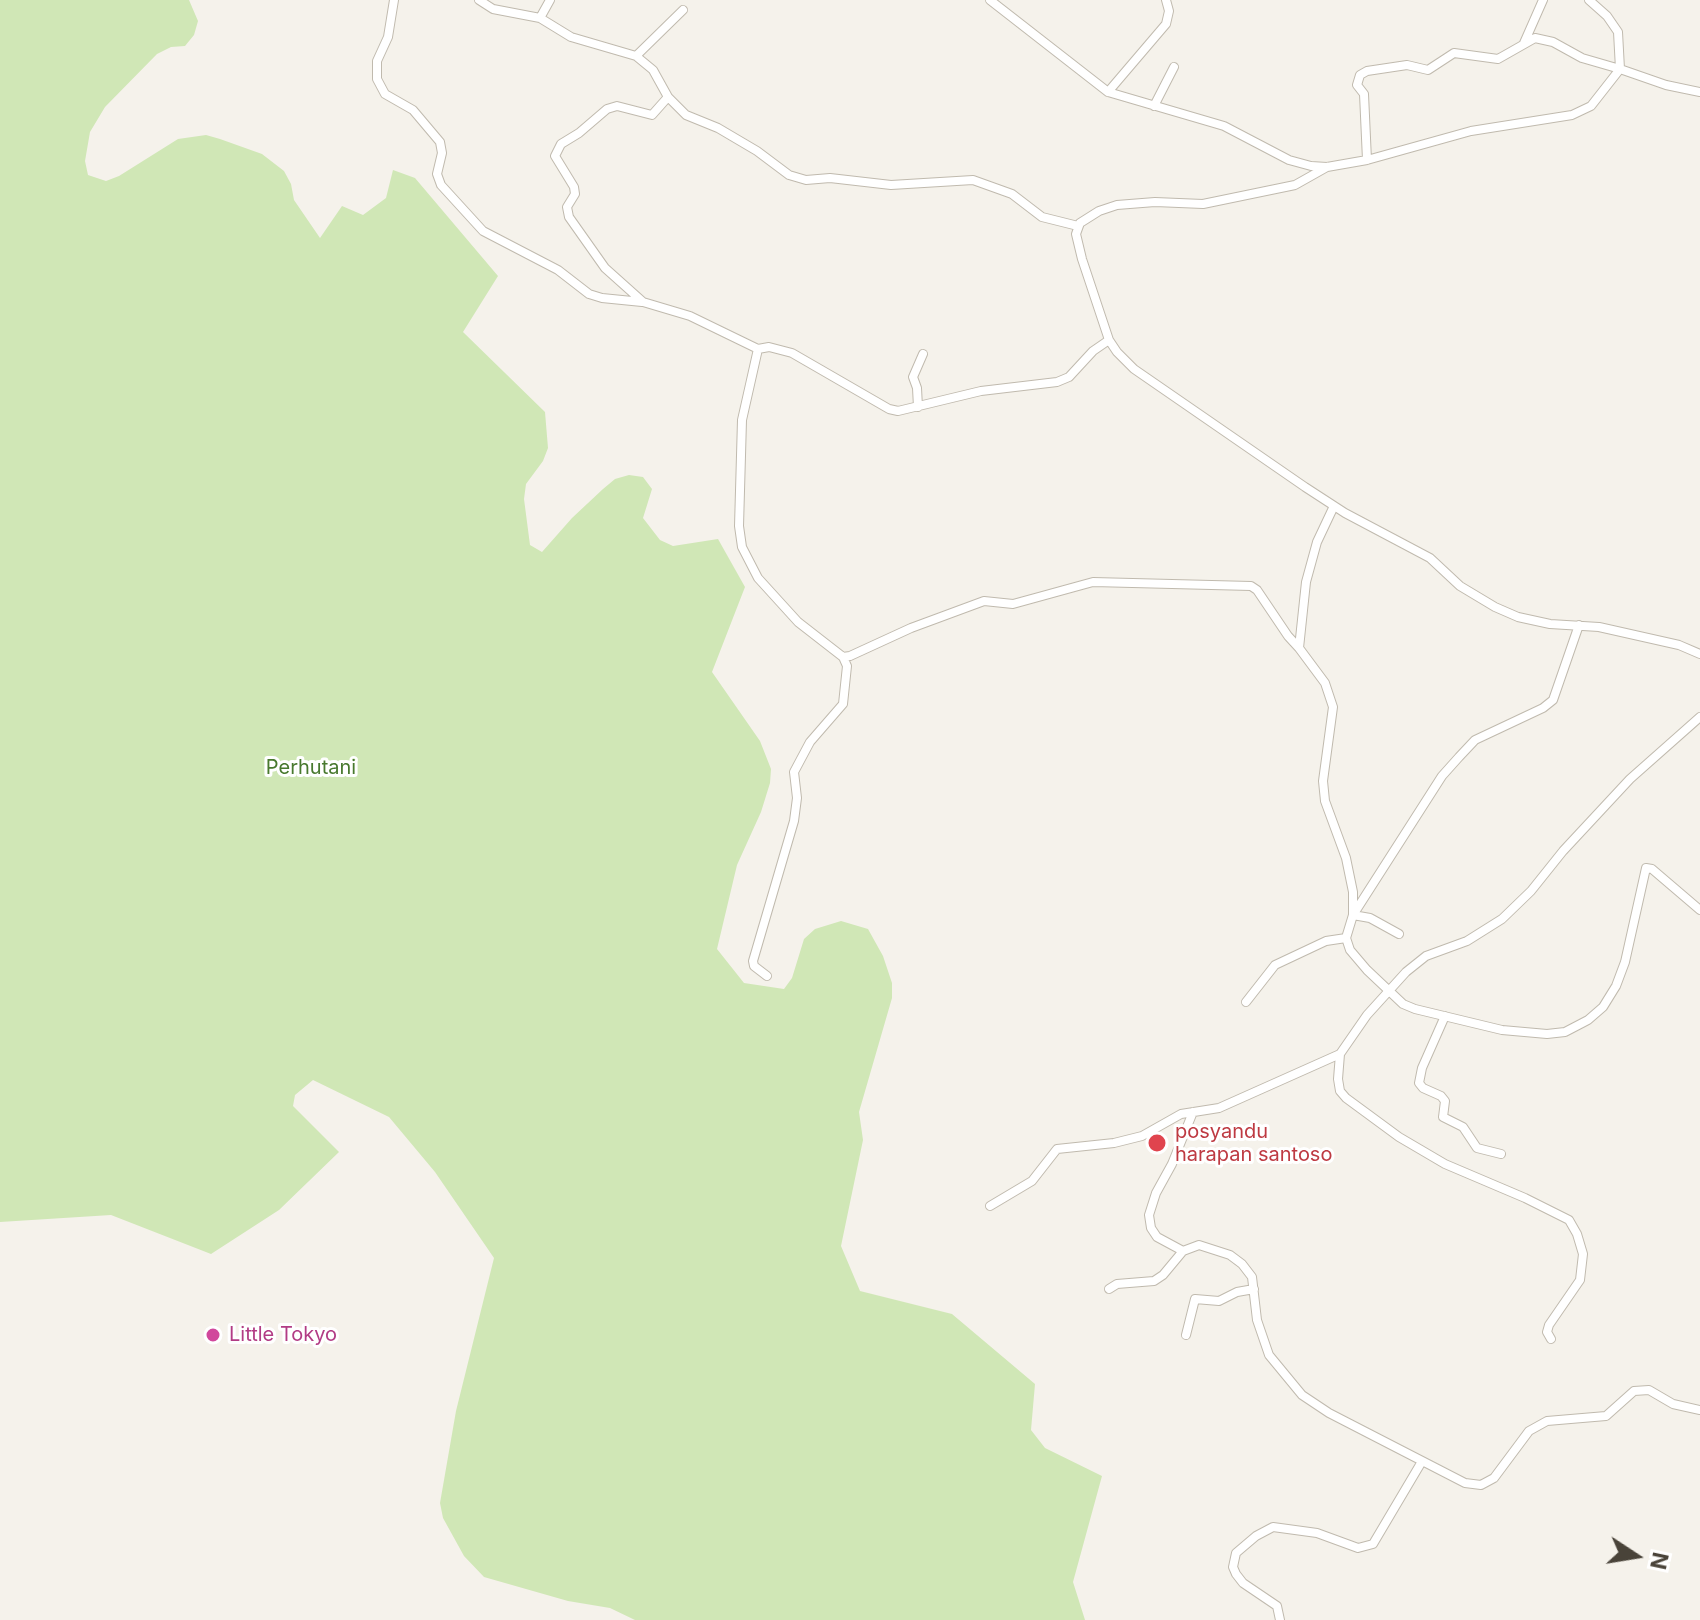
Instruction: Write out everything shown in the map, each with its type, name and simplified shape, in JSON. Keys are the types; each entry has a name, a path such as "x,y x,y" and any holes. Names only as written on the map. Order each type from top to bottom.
{"street":[{"path":"394,0 388,37 377,61 377,79 385,94 413,110 440,142 442,153 437,174 441,185 483,231 558,270 589,294 643,302 690,316 758,349 769,347 792,353 889,409 898,411 981,391 1057,382 1069,377 1093,351 1109,340"},
{"path":"479,0 493,9 540,18 571,37 636,56 653,70 668,97 686,115 718,128 799,179 830,178 891,185 973,180 1012,194 1042,217 1078,226 1099,211 1117,205 1219,202 1295,185 1327,167"},
{"path":"540,18 550,0"},
{"path":"990,0 999,3 1108,92 1224,126 1297,163 1327,167 1367,160 1471,131 1572,115 1591,106 1620,69 1618,32 1607,16 1589,0"},
{"path":"1108,92 1166,24 1169,11 1166,0"},
{"path":"1524,43 1543,0"},
{"path":"636,56 683,10"},
{"path":"1367,160 1364,94 1357,85 1360,75 1397,65 1428,70 1454,53 1498,59 1524,43 1543,38 1582,58 1666,85 1700,92"},
{"path":"1154,106 1174,67"},
{"path":"643,302 605,268 569,217 567,207 575,194 574,187 555,156 561,144 607,109 617,106 652,115 668,97"},
{"path":"1078,226 1077,239 1109,340 1134,369 1334,506 1430,558 1460,586 1495,607 1518,617 1550,624 1579,625 1679,645 1700,654"},
{"path":"758,349 742,420 739,526 742,547 758,578 788,611 843,657 847,666 843,704 810,742 794,772 797,798 794,821 753,961 756,968 767,976"},
{"path":"918,407 913,377 923,354"},
{"path":"1299,648 1306,582 1317,542 1334,506"},
{"path":"843,657 984,601 1013,604 1093,582 1251,586 1325,683 1333,707 1323,781 1325,801 1353,892 1353,915"},
{"path":"1579,625 1553,700 1543,708 1475,740 1442,776 1353,915 1346,938 1350,950 1403,1004 1502,1030 1547,1034 1565,1032 1588,1020 1603,1007 1616,986 1625,962 1646,868 1652,869 1700,910"},
{"path":"1551,1339 1547,1332 1549,1325 1580,1280 1583,1254 1569,1220 1445,1164 1399,1137 1340,1091 1340,1054 1388,991 1426,956 1467,941 1502,919 1531,891 1563,851 1630,779 1700,717"},
{"path":"1353,915 1370,918 1399,934"},
{"path":"1246,1002 1275,965 1332,939 1346,938"},
{"path":"1445,1016 1422,1068 1419,1083 1441,1096 1445,1101 1443,1117 1463,1127 1477,1148 1501,1154"},
{"path":"990,1206 1032,1181 1057,1149 1133,1139 1151,1133 1181,1114 1219,1108 1340,1054"},
{"path":"1183,1251 1157,1237 1151,1228 1149,1215 1193,1112"},
{"path":"1109,1289 1117,1284 1154,1281 1183,1251 1199,1245 1230,1255 1252,1277 1257,1320 1269,1355 1302,1395 1421,1463 1465,1483 1481,1485 1494,1478 1529,1431 1547,1421 1606,1416 1634,1391 1649,1390 1673,1404 1700,1410"},
{"path":"1186,1335 1195,1299 1219,1301 1237,1292 1254,1289"},
{"path":"1280,1620 1277,1606 1243,1583 1236,1574 1233,1567 1236,1553 1256,1536 1273,1527 1317,1533 1358,1548 1373,1544 1421,1463"}],"green space":[{"name":"Perhutani","path":"0,0 189,0 198,21 194,35 185,46 171,47 157,54 105,107 90,132 85,161 88,175 106,181 178,139 206,135 262,154 284,171 294,200 320,238 342,206 363,215 386,198 393,170 415,178 498,276 463,332 545,412 548,448 543,461 526,484 524,499 530,545 542,552 603,489 615,479 629,475 643,477 652,489 643,518 660,540 673,546 718,539 745,587 712,672 760,741 771,769 761,812 737,865 717,949 744,983 784,989 792,978 804,939 815,929 841,921 868,929 883,956 892,983 892,998 859,1112 863,1140 841,1246 860,1291 952,1314 1035,1384 1031,1430 1045,1448 1102,1476 1073,1582 1085,1620 635,1620 610,1608 568,1601 484,1577 464,1556 443,1518 440,1503 456,1411 494,1258 435,1172 389,1117 313,1080 295,1095 293,1106 339,1152 279,1210 211,1254 111,1215 0,1222"}],"place":[{"name":"posyandu harapan santoso","path":"1157,1143"},
{"name":"Little Tokyo","path":"213,1335"}]}
